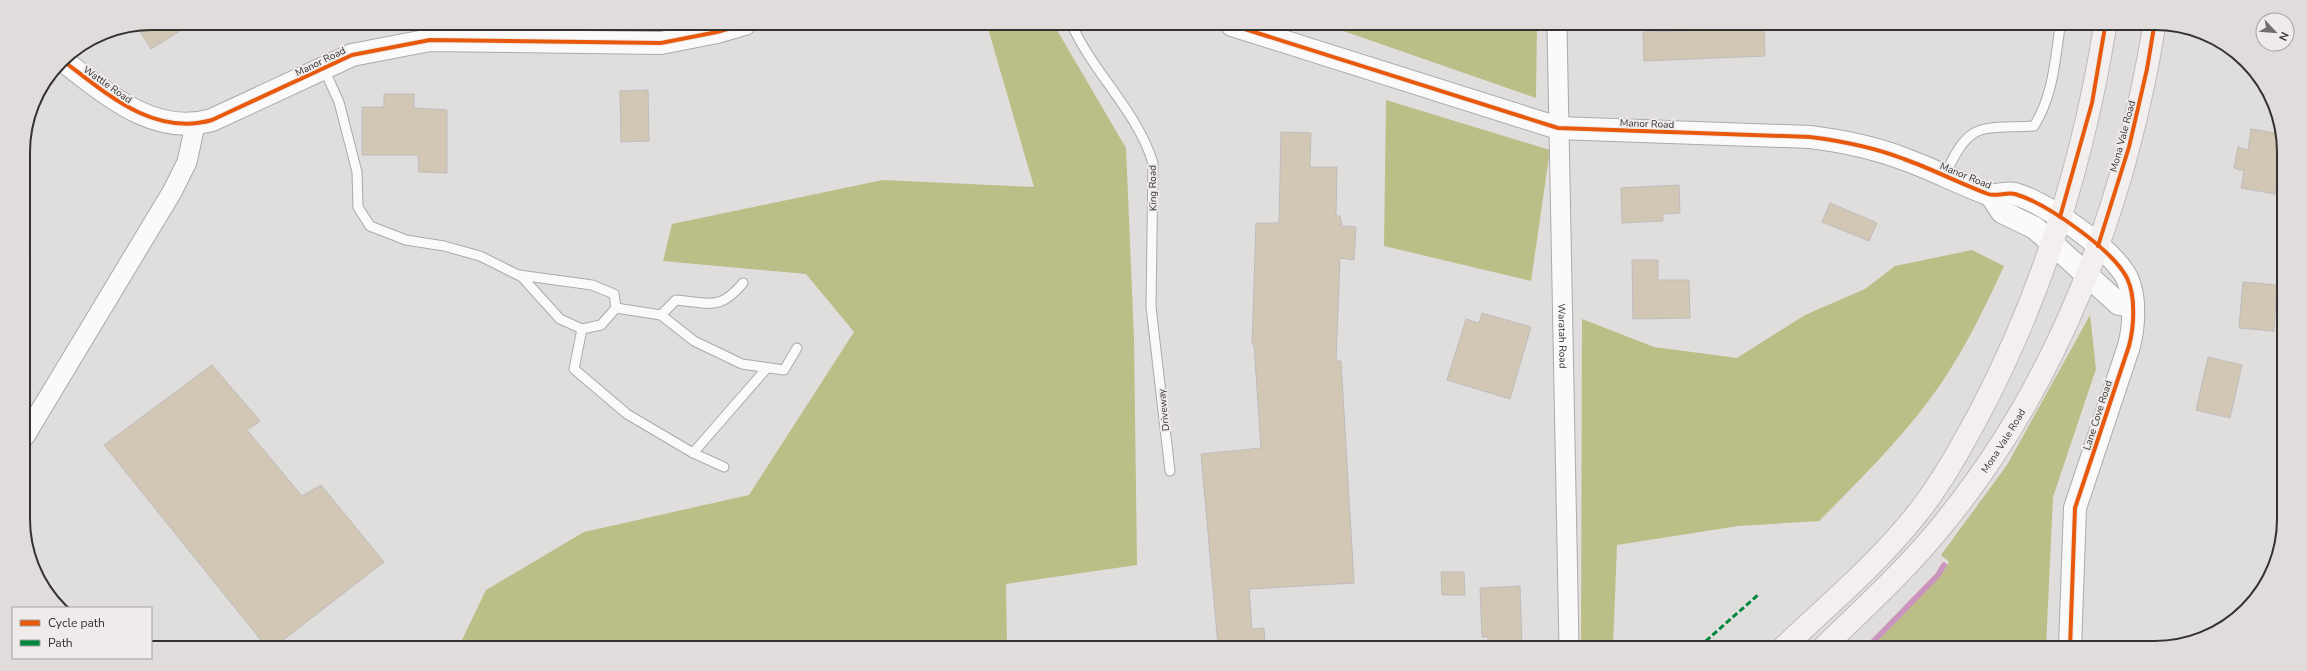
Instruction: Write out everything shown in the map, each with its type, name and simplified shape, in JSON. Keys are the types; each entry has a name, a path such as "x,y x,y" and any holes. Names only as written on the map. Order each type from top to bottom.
{"highway":[{"path":"1790,641 1881,556 1917,514 1938,485 1970,431 2004,365 2039,284 2060,217 2092,103 2105,30"},
{"name":"Mona Vale Road","path":"1830,641 1886,586 1938,530 1973,487 2037,382 2060,340 2098,246 2129,147 2147,69 2154,30"}],"street":[{"name":"Manor Road","path":"195,125 212,120 352,55 430,40 661,43 724,30"},
{"name":"Manor Road","path":"1248,30 1558,128 1816,138 1880,151 1945,175 1990,194 2013,194 2042,205 2060,217"},
{"name":"Waratah Road","path":"1557,30 1569,641"},
{"name":"Wattle Road","path":"68,64 127,108 151,118 195,125"},
{"path":"30,416 172,192 187,162 195,125"},
{"name":"Manor Road","path":"1990,194 2002,212 2035,228 2052,244"},
{"name":"Lane Cove Road","path":"2060,217 2098,246 2127,278 2131,288 2134,323 2130,340 2075,508 2070,641"},
{"path":"2052,244 2119,304 2132,306"}],"lane":[{"name":"King Road","path":"1075,30 1094,64 1137,126 1146,143 1153,163 1151,307 1156,349"},
{"path":"1945,175 1957,150 1970,134 1994,127 2034,126 2042,113 2052,85 2060,30"},
{"path":"324,69 339,102 357,172 358,207 370,226 406,240 444,246 480,256 519,275 592,285 614,294 616,308 601,325 582,329 560,319 519,275"},
{"path":"661,315 677,295 719,304 735,293 743,283"},
{"path":"616,308 661,315 694,341 742,364 784,370 797,348"},
{"path":"582,329 574,369 626,414 693,453 724,467"},
{"name":"Driveway","path":"1156,349 1170,472"},
{"path":"693,453 767,368"}],"green space":[{"path":"988,30 1057,30 1126,148 1134,338 1137,565 1006,584 1007,641 461,641 486,590 584,532 749,495 854,332 806,274 663,261 672,224 883,180 1034,187"},
{"path":"1340,30 1537,30 1536,98"},
{"path":"1386,100 1550,150 1531,281 1384,246"},
{"path":"1972,250 2004,266 1979,318 1951,368 1930,399 1891,447 1819,521 1738,526 1617,545 1613,641 1581,641 1582,319 1654,347 1737,358 1805,315 1865,289 1895,266"},
{"path":"2090,315 2096,369 2053,497 2046,641 1878,641 1939,577 1949,562 1941,555 2007,465"}],"building":[{"path":"182,30 151,49 140,31"},
{"path":"1764,30 1765,56 1644,61 1643,32"},
{"path":"648,90 649,141 621,142 620,91"},
{"path":"384,94 414,94 414,108 447,110 447,173 419,172 418,155 362,155 362,107 384,107"},
{"path":"2251,129 2276,133 2277,184 2275,194 2241,188 2244,171 2234,168 2238,147 2248,150"},
{"path":"1281,132 1311,133 1310,167 1337,167 1336,216 1340,216 1342,226 1356,227 1354,260 1340,258 1336,361 1341,361 1354,583 1249,589 1252,629 1264,628 1265,641 1218,641 1201,454 1261,448 1254,344 1252,344 1256,223 1279,223"},
{"path":"1679,185 1680,213 1663,214 1663,221 1622,223 1621,188"},
{"path":"1830,203 1877,223 1869,241 1822,222"},
{"path":"1632,260 1658,260 1658,280 1689,280 1690,318 1633,319"},
{"path":"2243,282 2277,285 2274,331 2239,328"},
{"path":"1482,313 1531,327 1510,399 1447,380 1466,319 1479,323"},
{"path":"2208,357 2242,365 2230,418 2196,410"},
{"path":"212,365 260,421 247,430 302,496 321,485 384,562 282,641 262,641 104,445"},
{"path":"1441,572 1464,572 1465,595 1442,595"},
{"path":"1520,586 1522,641 1488,641 1488,637 1482,637 1480,588"}],"waterway":[{"path":"1874,641 1938,575 1944,565"}],"marked path":[{"path":"1706,641 1759,594"}],"cycle path":[{"path":"68,64 113,98 131,109 150,117 170,122 190,124 212,120 352,55 430,40 661,43 724,30"},
{"path":"1248,30 1558,128 1810,137 1857,145 1904,159 1988,194 2015,194 2043,207 2077,228 2108,254 2119,266 2127,278 2130,286 2133,312 2129,346 2075,508 2070,641"},
{"path":"2060,217 2092,103 2104,30"},
{"path":"2098,246 2129,147 2147,69 2154,30"}]}
